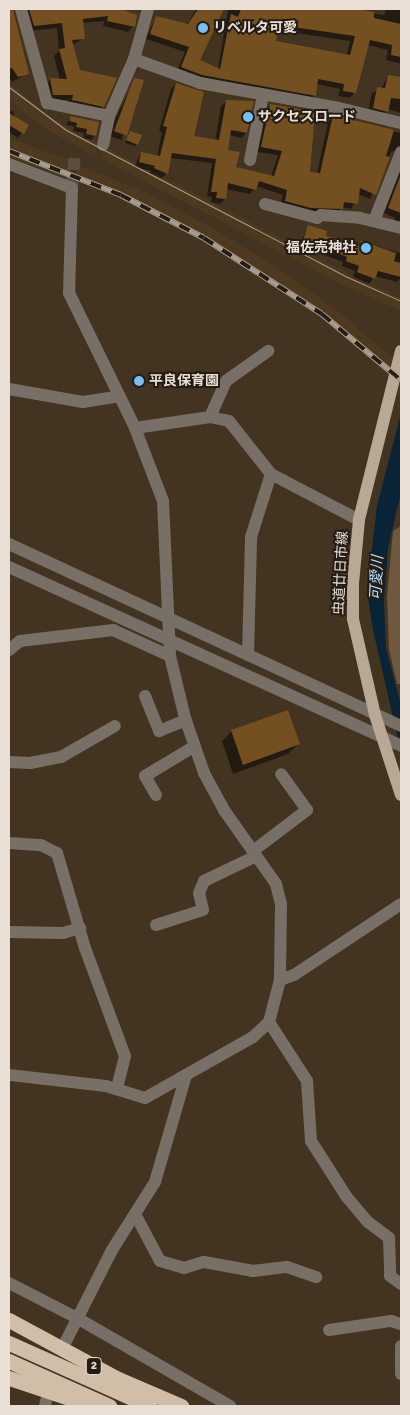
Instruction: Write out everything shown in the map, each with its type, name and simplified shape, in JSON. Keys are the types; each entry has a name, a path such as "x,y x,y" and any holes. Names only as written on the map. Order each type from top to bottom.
{"highway":[{"name":"2","path":"9,1320 118,1379 182,1406"},
{"name":"2","path":"9,1343 150,1406"},
{"name":"2","path":"9,1362 109,1406"},
{"path":"9,1378 92,1406"}],"main road":[{"name":"虫道廿日市線","path":"401,351 359,520 353,619 376,715 401,794"}],"street":[{"path":"21,9 48,103 109,116"},
{"path":"103,145 109,116 134,59 148,9"},
{"path":"134,59 200,83 401,123"},
{"path":"250,160 263,95"},
{"path":"374,221 401,152"},
{"path":"9,164 72,188 69,293 135,428 163,501 167,617 172,641 170,656 186,720 195,746 224,810 276,884 281,904 280,980 269,1022 253,1037 144,1098 117,1089 9,1074"},
{"path":"265,204 317,218 321,215 374,221 401,228"},
{"path":"210,417 226,381 268,351"},
{"path":"9,389 84,402 119,396"},
{"path":"135,428 210,417 229,421 271,474 359,520"},
{"path":"248,655 251,536 271,474"},
{"path":"9,544 395,723"},
{"path":"9,567 398,744"},
{"path":"9,650 20,641 113,630 170,656"},
{"path":"145,696 159,731 186,720"},
{"path":"9,762 30,763 61,757 115,726"},
{"path":"156,795 141,772 195,746"},
{"path":"156,925 203,910 199,893 204,881 255,854 307,810 281,774"},
{"path":"9,843 41,845 56,853 125,1056 117,1089"},
{"path":"280,980 294,975 401,904"},
{"path":"9,932 63,933 80,928"},
{"path":"269,1022 307,1081 311,1141 346,1196 368,1222 389,1238 390,1276 401,1284"},
{"path":"66,1341 112,1250 155,1182 186,1075"},
{"path":"135,1214 160,1261 184,1268 204,1262 254,1271 287,1267 316,1277"},
{"path":"9,1283 77,1318 230,1406"},
{"path":"329,1330 391,1321 401,1324"},
{"path":"401,1346 401,1374"}],"shaded area":[{"path":"9,83 54,120 99,144 95,156 48,130 23,112 9,99"},
{"path":"9,138 71,161 68,179 9,156"},
{"path":"105,147 347,273 401,298 401,311 341,284 100,158"},
{"path":"78,165 140,190 209,226 275,266 339,312 401,365 401,386 329,324 267,279 202,239 133,204 76,180"},
{"path":"401,526 401,684 397,684 389,649 387,596 393,531"}],"water":[{"name":"可愛川","path":"401,413 401,492 388,549 384,602 386,648 401,705 401,752 373,630 367,591 377,506"}],"building":[{"path":"9,9 13,9 29,74 18,77 12,68 9,69"},
{"path":"29,9 120,9 137,15 135,27 107,21 108,16 83,19 85,39 72,40 80,70 117,78 104,107 72,100 73,95 53,95 50,78 67,79 59,49 65,48 62,23 34,26"},
{"path":"198,9 224,9 200,60 220,69 231,14 238,17 241,9 355,9 374,12 374,18 401,24 401,57 391,55 392,45 370,40 356,93 343,91 344,84 318,79 316,96 202,75 181,67 189,47 150,34 156,16 188,24","holes":["279,25 355,36 350,55 276,41"]},
{"path":"388,75 401,77 401,99 391,98 388,112 373,108 377,87 385,88"},
{"path":"134,78 144,80 127,136 114,131"},
{"path":"176,83 204,92 194,136 219,140 226,100 254,101 247,133 231,130 228,150 240,152 236,167 274,176 282,151 261,147 270,104 315,112 310,172 320,173 333,115 394,130 386,156 390,157 376,195 360,188 358,204 344,202 343,209 311,208 285,201 287,190 259,181 256,190 228,183 226,199 216,198 217,192 211,192 216,159 172,153 168,174 154,168 155,166 139,162 141,152 160,156 167,127 163,126"},
{"path":"9,113 29,125 24,134 9,125"},
{"path":"70,116 99,122 96,136 86,134 87,129 76,127 77,123 69,121"},
{"path":"130,131 142,135 138,145 126,140"},
{"path":"401,174 401,213 388,208"},
{"path":"308,225 327,231 326,236 360,246 361,241 396,253 394,261 401,263 401,277 378,271 375,279 357,272 359,266 346,261 347,257 303,240"},
{"path":"288,710 300,744 243,765 231,730"}],"tunnel":[{"path":"72,188 75,155"}],"tram line":[{"path":"9,87 66,130 345,276 401,301"}],"railway":[{"path":"9,151 121,195 204,238 322,314 401,380"}],"place":[{"name":"リベルタ可愛","path":"203,28"},
{"name":"サクセスロード","path":"248,117"},
{"name":"福佐売神社","path":"366,248"},
{"name":"平良保育園","path":"139,381"}]}
